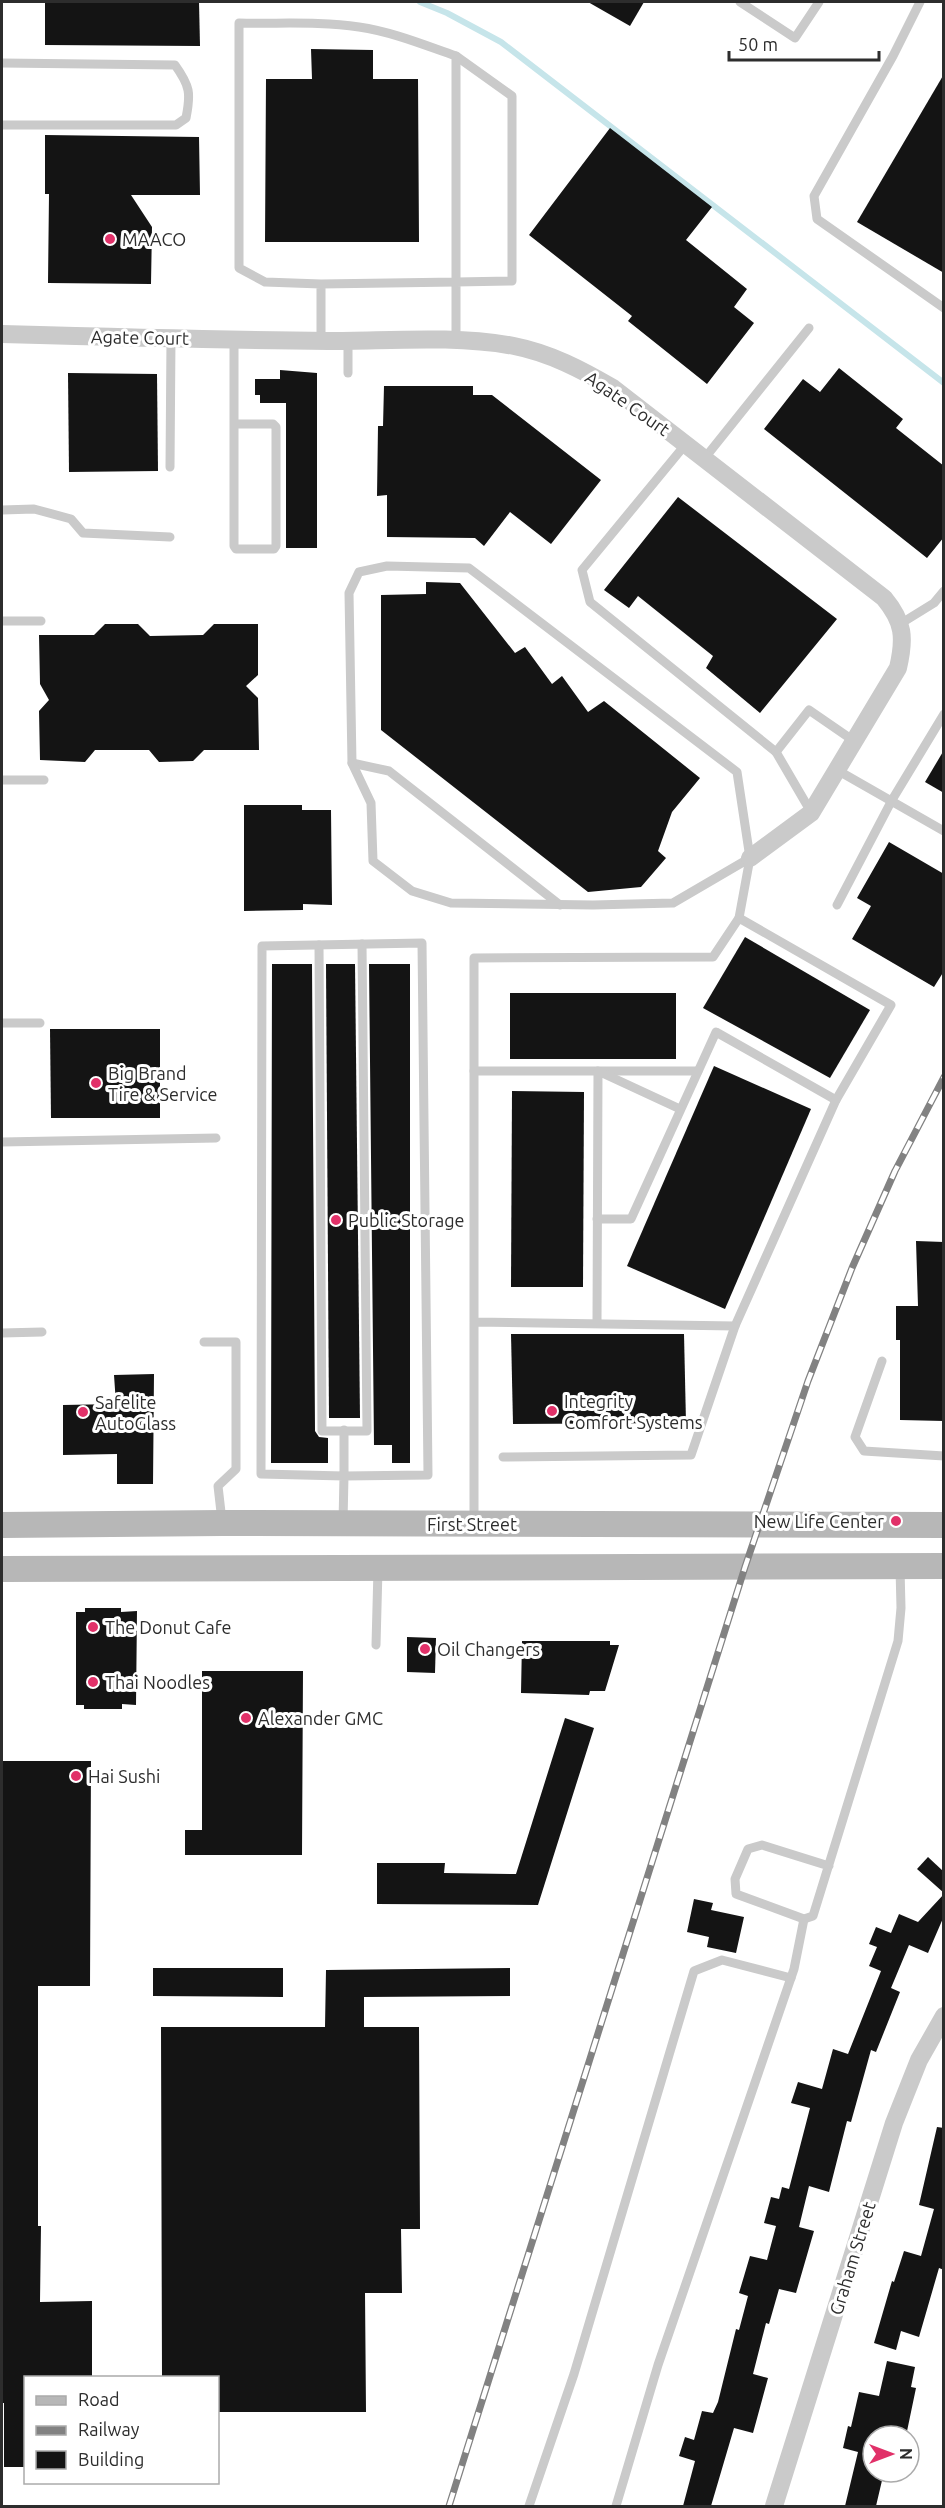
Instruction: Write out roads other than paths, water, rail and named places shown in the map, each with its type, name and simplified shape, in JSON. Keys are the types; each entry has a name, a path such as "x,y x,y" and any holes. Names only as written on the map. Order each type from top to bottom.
{"main road":[{"name":"First Street","path":"2,1525 222,1523 944,1525"},
{"path":"2,1569 944,1566"}],"street":[{"name":"Agate Court","path":"2,334 321,341 479,341 515,346 548,355 581,369 613,388 884,598 894,610 900,624 903,644 898,668 811,813 750,858"},
{"name":"Graham Street","path":"774,2506 894,2123 918,2060 944,2016"}],"lane":[{"path":"740,2 795,38 819,2"},
{"path":"920,2 893,56 814,196 817,219 944,308"},
{"path":"239,23 358,27 396,35 456,56 512,96 512,281 321,284 265,282 239,268 239,23"},
{"path":"456,56 456,341"},
{"path":"2,63 175,65 184,78 190,97 186,118 176,125 2,125"},
{"path":"321,284 321,341"},
{"path":"704,459 809,328"},
{"path":"170,467 171,338"},
{"path":"234,339 234,424 234,546 236,549 274,549 276,546 276,427 273,424 234,424"},
{"path":"348,341 348,373"},
{"path":"685,445 582,570 590,602 776,752 811,813"},
{"path":"2,510 34,509 71,519 83,533 170,537"},
{"path":"474,1524 474,958 713,957 739,918 750,858 737,772 469,568 387,566 359,572 349,593 352,764 371,803 374,861 412,891 451,903 673,903 750,858"},
{"path":"900,624 934,603 944,591"},
{"path":"2,621 41,621"},
{"path":"776,752 809,710 854,741"},
{"path":"837,904 892,800 944,714"},
{"path":"352,764 390,771 560,904"},
{"path":"837,770 944,831"},
{"path":"2,780 44,780"},
{"path":"503,1457 691,1455 735,1326 836,1100 891,1005 739,918"},
{"path":"422,943 428,1475 261,1474 262,946 362,944 422,943"},
{"path":"319,945 321,1431 368,1431 362,944"},
{"path":"2,1023 40,1023"},
{"path":"597,1219 631,1219 716,1032 836,1100"},
{"path":"474,1071 698,1071"},
{"path":"598,1071 680,1109"},
{"path":"597,1323 598,1071"},
{"path":"2,1142 216,1138"},
{"path":"474,1322 735,1326"},
{"path":"2,1333 42,1332"},
{"path":"204,1342 236,1341 236,1469 218,1486 222,1523"},
{"path":"882,1361 855,1437 864,1451 944,1456"},
{"path":"343,1524 344,1430"},
{"path":"829,1866 762,1845 748,1849 735,1879 736,1894 804,1919 813,1916 829,1866 898,1641 901,1608 900,1566"},
{"path":"376,1645 378,1569"},
{"path":"616,2506 658,2365 791,1978 804,1919"},
{"path":"529,2506 574,2374 694,1971 722,1960 791,1978"}],"waterway":[{"path":"420,2 447,13 501,42 944,383"}],"railway":[{"path":"449,2506 745,1567 808,1381 852,1268 895,1171 944,1077"}],"place":[{"name":"MAACO","path":"110,239"},
{"name":"Big Brand Tire & Service","path":"96,1083"},
{"name":"Public Storage","path":"336,1220"},
{"name":"Integrity Comfort Systems","path":"552,1411"},
{"name":"Safelite AutoGlass","path":"83,1412"},
{"name":"New Life Center","path":"896,1521"},
{"name":"The Donut Cafe","path":"93,1627"},
{"name":"Oil Changers","path":"425,1649"},
{"name":"Thai Noodles","path":"93,1682"},
{"name":"Alexander GMC","path":"246,1718"},
{"name":"Hai Sushi","path":"76,1776"}]}
